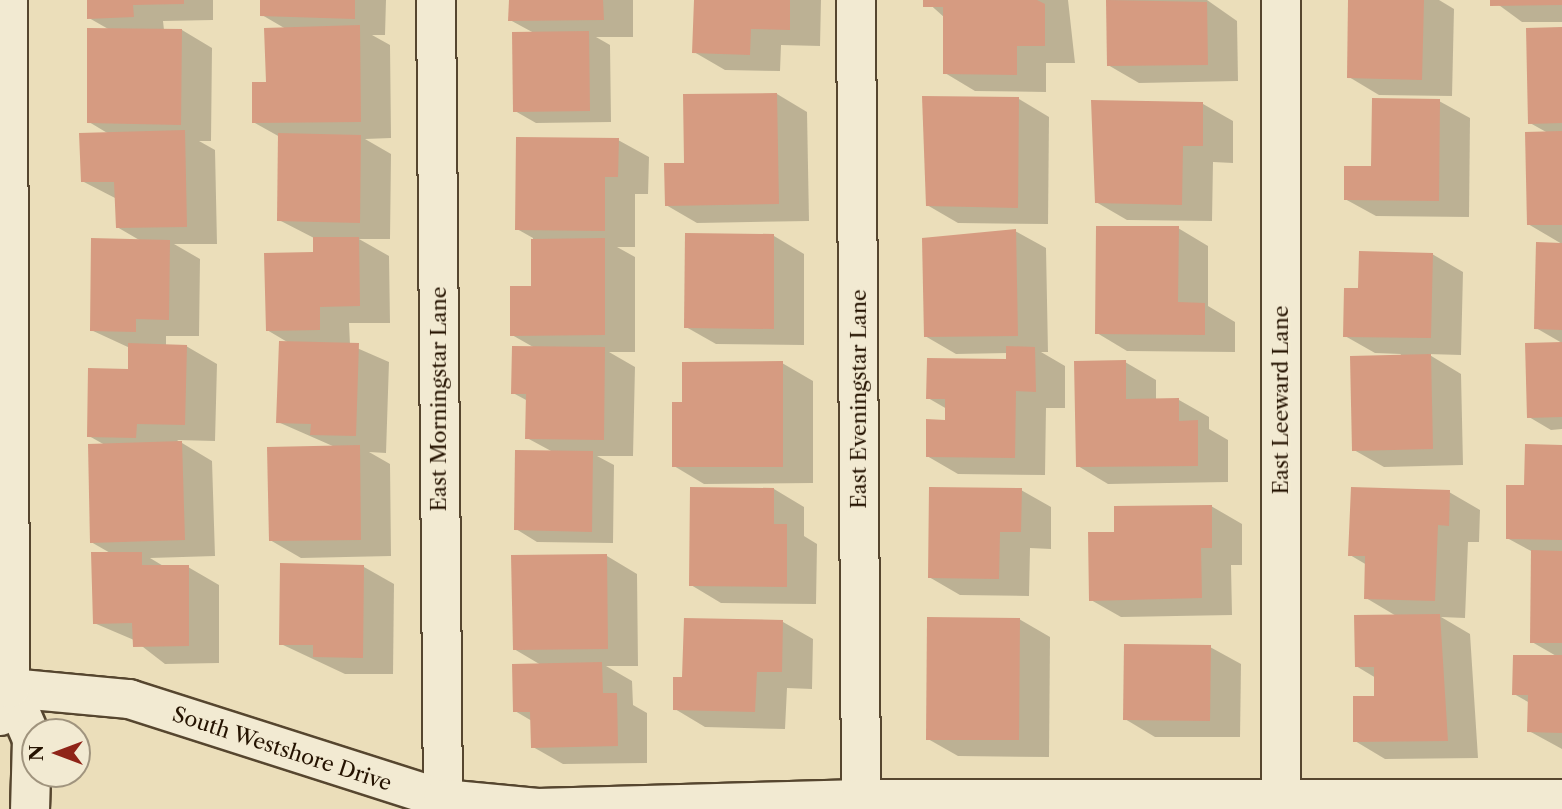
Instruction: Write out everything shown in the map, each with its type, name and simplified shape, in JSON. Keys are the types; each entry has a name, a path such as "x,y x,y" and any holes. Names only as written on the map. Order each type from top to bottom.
{"street":[{"path":"8,0 5,702 32,739 30,809"},
{"name":"East Morningstar Lane","path":"436,0 443,799"},
{"name":"East Eveningstar Lane","path":"856,0 862,799"},
{"name":"East Leeward Lane","path":"1281,0 1281,799"},
{"name":"South Westshore Drive","path":"5,702 129,699 443,799 538,808 862,799 1562,799"}],"building":[{"path":"87,0 184,0 184,4 133,5 134,17 87,19"},
{"path":"260,0 355,0 355,19 260,16"},
{"path":"509,0 603,0 604,20 508,21"},
{"path":"694,0 790,0 790,30 751,29 750,55 692,53"},
{"path":"923,0 1037,0 1045,4 1045,46 1017,46 1017,75 943,74 943,7 923,7"},
{"path":"1106,0 1207,2 1208,65 1107,66"},
{"path":"1348,0 1424,0 1422,80 1347,78"},
{"path":"1490,0 1562,0 1562,5 1490,6"},
{"path":"360,25 361,122 252,123 252,82 266,82 264,28"},
{"path":"1562,27 1562,123 1528,124 1526,28"},
{"path":"87,28 182,29 181,125 87,123"},
{"path":"589,31 590,111 513,112 512,32"},
{"path":"777,93 779,204 665,206 664,163 684,163 683,94"},
{"path":"922,96 1019,97 1018,208 926,206"},
{"path":"1372,98 1440,99 1439,201 1344,200 1344,166 1371,166"},
{"path":"1091,100 1203,102 1203,146 1183,146 1182,205 1095,203"},
{"path":"185,130 187,227 116,228 114,182 81,182 79,133"},
{"path":"1562,131 1562,225 1527,225 1525,132"},
{"path":"278,133 361,135 360,223 277,221"},
{"path":"516,137 619,138 618,177 605,177 605,231 515,230"},
{"path":"1096,226 1179,226 1178,302 1205,303 1205,335 1095,334"},
{"path":"1016,229 1018,336 924,337 922,238"},
{"path":"685,233 774,234 774,329 684,328"},
{"path":"313,237 359,237 360,306 320,307 320,330 266,331 264,253 313,252"},
{"path":"91,238 170,240 169,320 136,319 136,332 90,331"},
{"path":"605,238 605,335 510,336 510,286 531,286 531,239"},
{"path":"1536,242 1562,243 1562,330 1534,329"},
{"path":"1359,251 1433,253 1431,338 1343,337 1344,288 1358,288"},
{"path":"279,341 359,343 356,436 310,435 311,424 276,423"},
{"path":"1562,342 1562,417 1527,418 1525,343"},
{"path":"128,343 187,345 185,425 137,424 136,438 87,437 88,368 128,369"},
{"path":"512,346 605,347 604,440 525,439 526,394 511,394"},
{"path":"1006,346 1035,347 1036,392 1016,391 1015,458 926,457 926,419 945,420 945,399 926,399 927,358 1006,359"},
{"path":"1431,354 1433,449 1352,451 1350,356"},
{"path":"1126,360 1126,399 1179,398 1179,421 1198,420 1198,466 1076,467 1074,361"},
{"path":"783,361 783,467 672,467 672,402 682,402 682,362"},
{"path":"182,441 185,540 90,543 88,444"},
{"path":"1525,444 1562,445 1562,540 1506,539 1506,485 1524,485"},
{"path":"360,445 361,540 269,541 267,447"},
{"path":"515,450 593,451 592,532 514,530"},
{"path":"690,487 774,488 774,524 787,524 787,587 689,586"},
{"path":"929,487 1022,488 1021,532 1000,532 999,579 928,578"},
{"path":"1351,487 1450,490 1449,526 1438,525 1435,601 1364,599 1365,556 1348,556"},
{"path":"1212,505 1212,548 1201,548 1202,598 1089,601 1088,532 1114,532 1114,506"},
{"path":"1531,550 1562,551 1562,643 1530,643"},
{"path":"91,552 142,552 142,565 189,565 189,646 133,647 132,623 93,624"},
{"path":"607,554 608,649 513,650 511,555"},
{"path":"280,563 364,565 363,658 313,657 313,645 279,645"},
{"path":"1440,614 1448,741 1353,742 1353,696 1374,696 1374,667 1355,667 1354,615"},
{"path":"927,617 1020,618 1019,740 926,740"},
{"path":"684,618 783,620 782,672 757,672 755,712 673,710 673,677 682,677"},
{"path":"1124,644 1211,645 1210,721 1123,720"},
{"path":"1513,655 1562,655 1562,733 1527,732 1528,695 1512,695"},
{"path":"602,662 603,693 617,693 618,746 531,748 530,712 513,712 512,664"}]}
